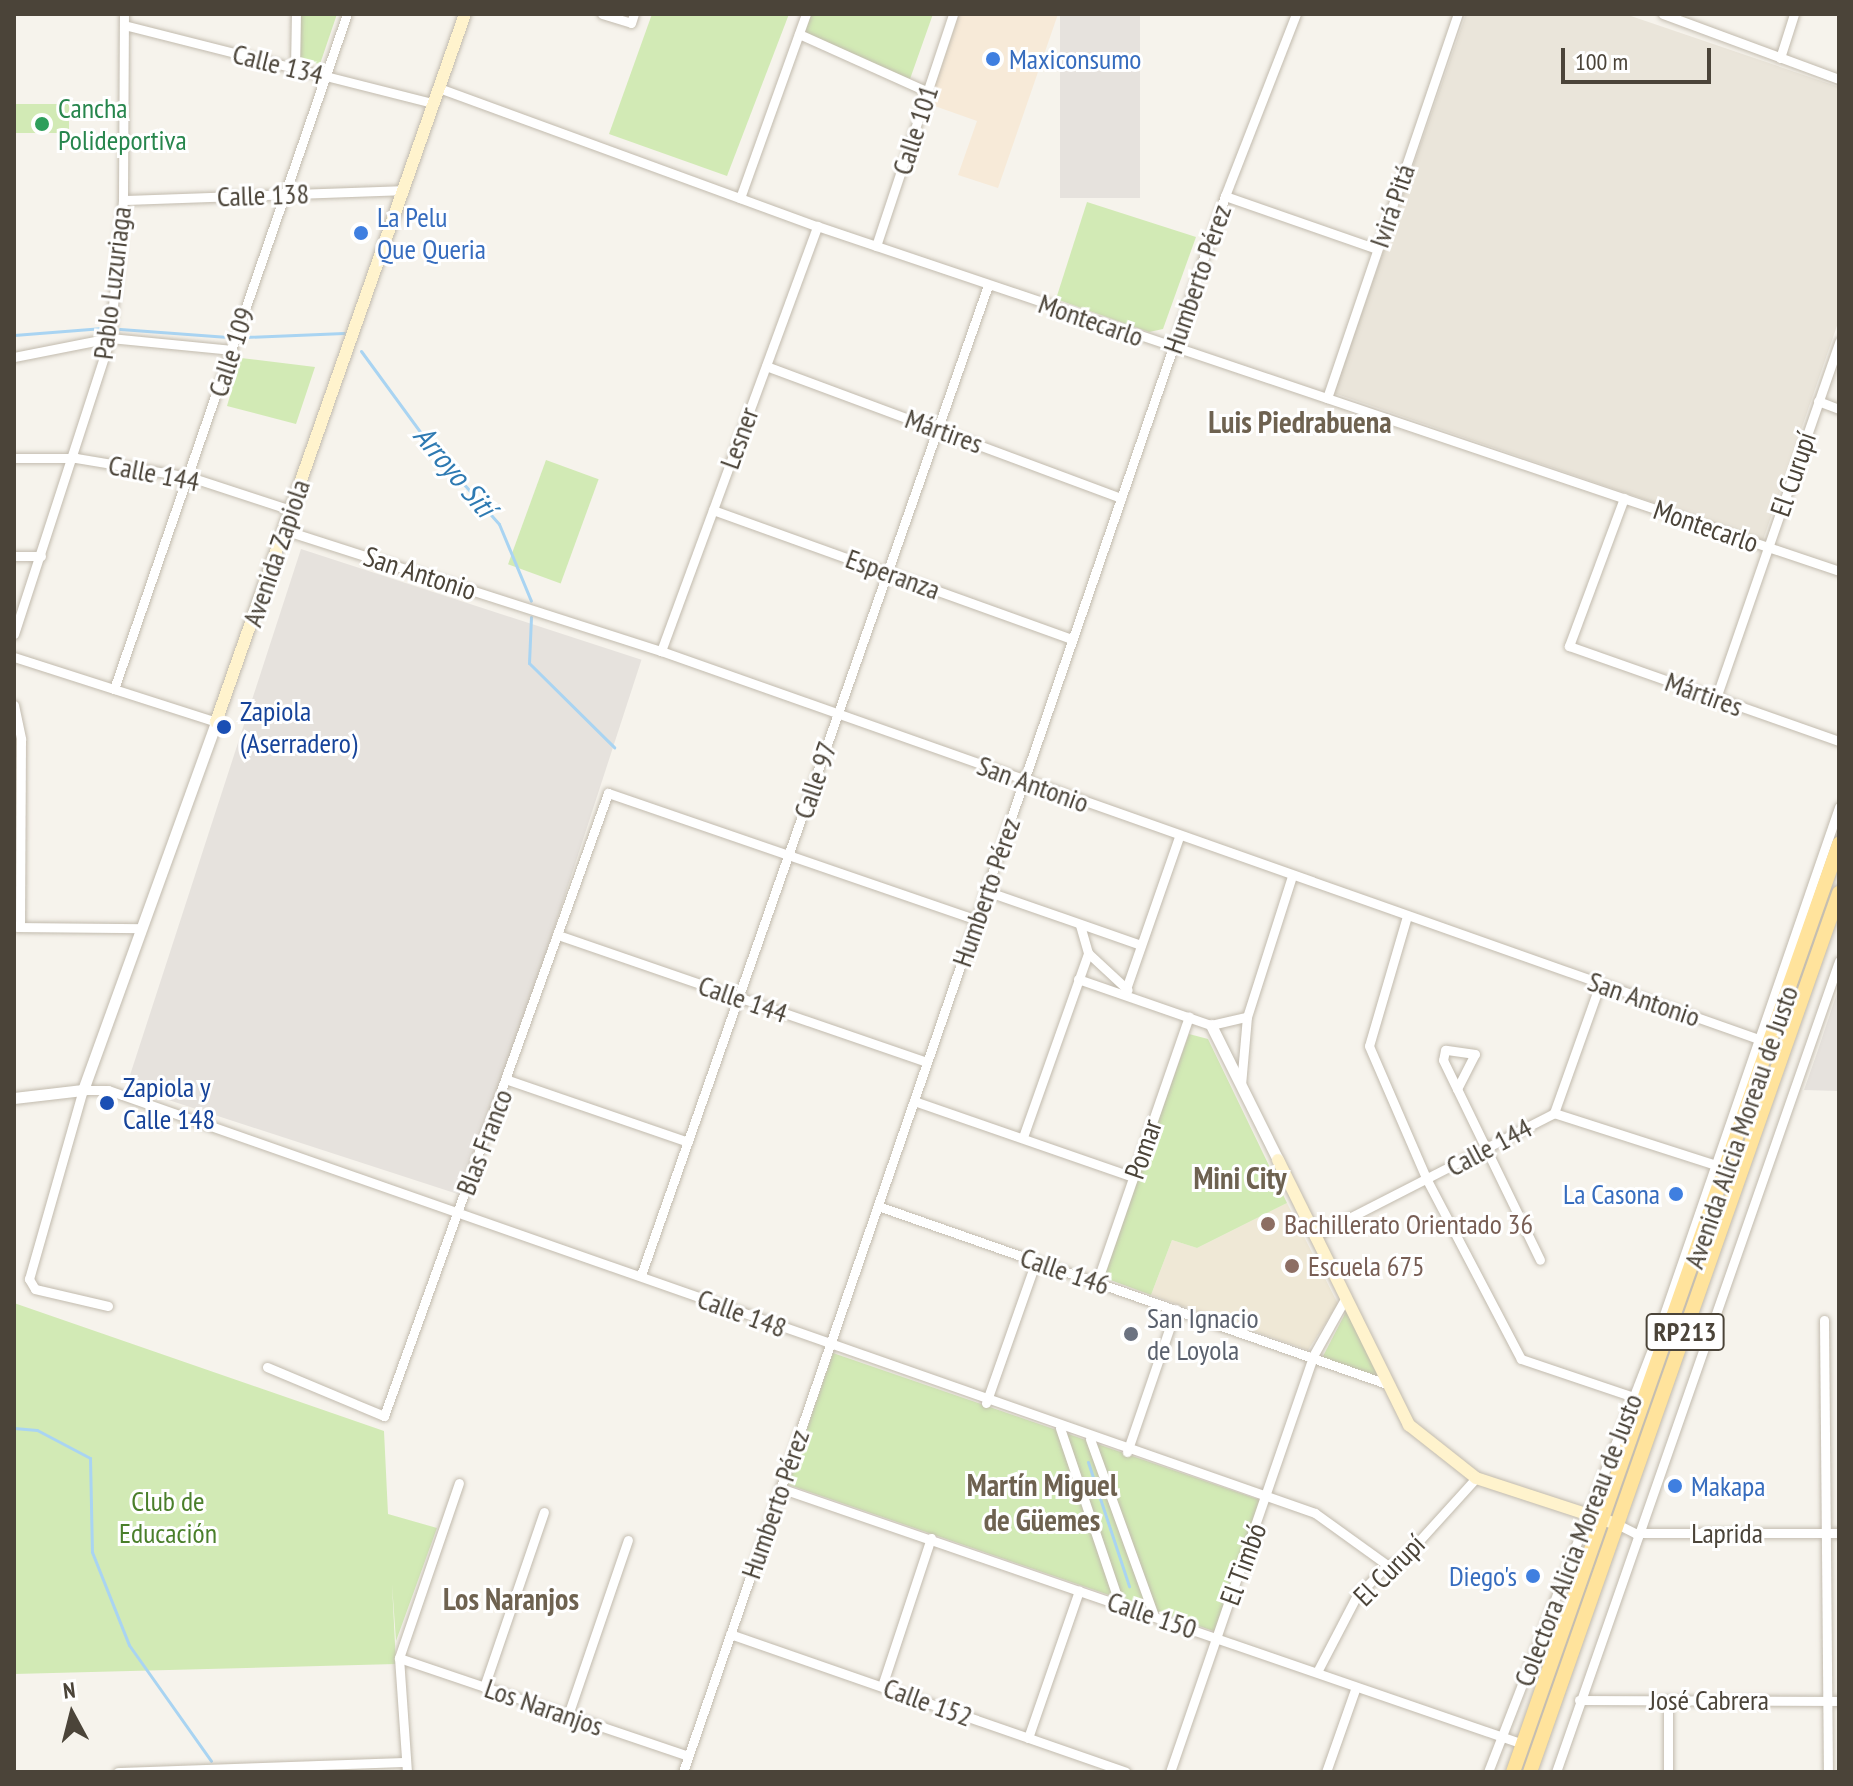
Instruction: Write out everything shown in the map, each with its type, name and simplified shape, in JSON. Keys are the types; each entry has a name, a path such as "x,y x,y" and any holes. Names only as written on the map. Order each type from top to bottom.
{"main road":[{"name":"Avenida Zapiola","path":"216,722 465,14"},
{"name":"Avenida Alicia Moreau de Justo","path":"1530,1772 1839,844"},
{"name":"Avenida Alicia Moreau de Justo","path":"1773,1044 1833,929 1839,893"},
{"path":"1809,929 1833,929"},
{"path":"1278,1160 1387,1384 1433,1450 1476,1478 1611,1522"},
{"name":"Avenida Alicia Moreau de Justo","path":"1513,1772 1611,1522"}],"street":[{"name":"Pablo Luzuriaga","path":"14,634 76,458 110,338 123,200 124,14"},
{"path":"295,69 296,14"},
{"name":"Calle 109","path":"114,689 190,477 283,194 347,14"},
{"path":"602,14 631,23 634,14"},
{"path":"740,198 806,14"},
{"name":"Calle 101","path":"876,246 953,14"},
{"name":"Humberto Pérez","path":"683,1772 1225,196 1296,14"},
{"name":"Ivirá Pitá","path":"1327,398 1458,14"},
{"path":"1663,14 1839,79"},
{"path":"1780,58 1794,14"},
{"name":"Calle 134","path":"124,25 433,103"},
{"path":"799,34 928,92"},
{"name":"Montecarlo","path":"439,88 988,285 1839,571"},
{"name":"Calle 138","path":"123,200 403,190"},
{"path":"1225,196 1377,249"},
{"name":"Lesner","path":"661,651 817,226"},
{"name":"Calle 97","path":"641,1275 988,285"},
{"path":"14,357 110,338 232,350"},
{"name":"El Curupí","path":"1716,698 1839,342"},
{"name":"Mártires","path":"766,366 1121,498"},
{"path":"1818,401 1839,409"},
{"name":"Calle 144","path":"14,458 76,458 190,477 291,510"},
{"name":"Mártires","path":"1624,498 1569,646 1839,741"},
{"name":"Esperanza","path":"713,510 1072,639"},
{"name":"San Antonio","path":"284,530 661,651 1179,837 1773,1044"},
{"path":"14,556 41,556"},
{"path":"14,657 216,722"},
{"path":"14,705 21,739 17,927 142,928"},
{"name":"Avenida Zapiola","path":"83,1090 216,722"},
{"name":"Blas Franco","path":"267,1367 384,1416 508,1080 608,793 788,855"},
{"name":"Colectora Alicia Moreau de Justo","path":"1488,1772 1634,1397 1716,1165 1773,1044 1839,807"},
{"path":"1126,989 1179,837"},
{"path":"788,855 976,920"},
{"path":"1241,1085 1247,1017 1292,876"},
{"path":"986,891 1141,945"},
{"path":"1407,916 1369,1046 1427,1180 1521,1359 1634,1397"},
{"path":"1080,925 1088,953 1138,999"},
{"name":"Calle 144","path":"558,935 927,1062"},
{"path":"1023,1137 1088,953"},
{"name":"Colectora Alicia Moreau de Justo","path":"1556,1772 1635,1533 1720,1312 1839,961"},
{"path":"1078,979 1211,1025 1247,1017"},
{"path":"1554,1113 1600,984"},
{"name":"Pomar","path":"1097,1282 1189,1017"},
{"path":"1211,1025 1278,1160"},
{"path":"1457,1089 1475,1054 1445,1050 1443,1060 1457,1089 1486,1148 1540,1260"},
{"path":"508,1080 688,1142"},
{"path":"14,1098 63,1098 83,1090"},
{"path":"83,1090 29,1279 35,1289 108,1306"},
{"name":"Calle 148","path":"83,1090 108,1090 641,1275 986,1403 1265,1501 1315,1513 1387,1565"},
{"path":"914,1101 1133,1177"},
{"name":"Calle 144","path":"1314,1236 1554,1113 1716,1165"},
{"name":"Calle 146","path":"878,1206 1387,1384"},
{"path":"986,1403 1036,1261"},
{"name":"El Timbó","path":"1170,1772 1313,1356 1345,1299"},
{"path":"1127,1452 1176,1309"},
{"path":"1824,1320 1826,1533 1834,1701 1828,1772"},
{"path":"1060,1428 1120,1605"},
{"path":"1090,1439 1154,1616"},
{"name":"El Curupí","path":"1317,1672 1356,1597 1387,1565 1399,1563 1476,1478"},
{"path":"118,1772 407,1767 399,1658 459,1483"},
{"name":"Calle 150","path":"780,1488 1523,1744"},
{"path":"484,1687 544,1512"},
{"name":"Laprida","path":"1611,1522 1635,1533 1839,1533"},
{"path":"882,1686 931,1538"},
{"path":"568,1715 628,1540"},
{"path":"1028,1738 1079,1591"},
{"name":"Calle 152","path":"730,1634 1126,1772"},
{"name":"Los Naranjos","path":"399,1658 688,1756"},
{"path":"1326,1772 1356,1687"},
{"name":"José Cabrera","path":"1579,1700 1834,1701"},
{"path":"1668,1700 1668,1772"}],"shaded area":[{"name":"Maxiconsumo","path":"959,14 1058,14 998,188 958,175 977,121 929,104"},
{"path":"1060,14 1140,14 1140,198 1060,198"},
{"path":"1466,14 1625,14 1839,87 1839,320 1763,540 1334,393"},
{"path":"301,549 641,660 467,1197 126,1086"},
{"path":"1839,987 1839,1091 1804,1090 1818,1050"},
{"path":"1287,1203 1338,1304 1308,1350 1151,1295 1172,1240 1197,1248"}],"green space":[{"path":"301,14 337,14 320,64 300,60"},
{"path":"652,14 789,14 727,176 609,134"},
{"path":"804,14 933,14 910,79 796,34"},
{"name":"Cancha Polideportiva","path":"15,104 69,104 69,133 15,133"},
{"path":"1087,202 1196,237 1163,329 1149,332 1056,299"},
{"path":"241,358 315,367 296,424 227,406"},
{"path":"546,460 599,479 561,583 508,564"},
{"path":"1189,1034 1208,1039 1287,1203 1197,1248 1172,1240 1151,1295 1102,1277"},
{"name":"Club de Educación","path":"14,1303 384,1431 388,1514 437,1528 396,1641 392,1584 396,1664 14,1674"},
{"path":"1348,1308 1382,1380 1321,1360"},
{"path":"833,1353 1262,1501 1217,1632 788,1484"}],"waterway":[{"name":"Arroyo Sití","path":"14,335 103,328"},
{"name":"Arroyo Sití","path":"120,329 228,337"},
{"name":"Arroyo Sití","path":"245,337 344,333"},
{"name":"Arroyo Sití","path":"361,351 432,448 499,524 531,601"},
{"name":"Arroyo Sití","path":"531,617 529,663 614,747"},
{"path":"14,1428 37,1430 90,1458 92,1552 129,1645 211,1761"},
{"name":"Arroyo Sití","path":"1088,1462 1129,1586"}],"place":[{"name":"Maxiconsumo","path":"993,59"},
{"name":"Cancha Polideportiva","path":"42,124"},
{"name":"La Pelu Que Queria","path":"361,233"},
{"name":"Zapiola (Aserradero)","path":"224,727"},
{"name":"Zapiola y Calle 148","path":"107,1103"},
{"name":"La Casona","path":"1676,1194"},
{"name":"Bachillerato Orientado 36","path":"1268,1224"},
{"name":"Escuela 675","path":"1292,1266"},
{"name":"San Ignacio de Loyola","path":"1131,1334"},
{"name":"Makapa","path":"1675,1486"},
{"name":"Diego's","path":"1533,1576"}],"district":[{"name":"Luis Piedrabuena","path":"1300,422"},
{"name":"Mini City","path":"1240,1178"},
{"name":"Martín Miguel de Güemes","path":"1042,1502"},
{"name":"Los Naranjos","path":"511,1599"}]}
